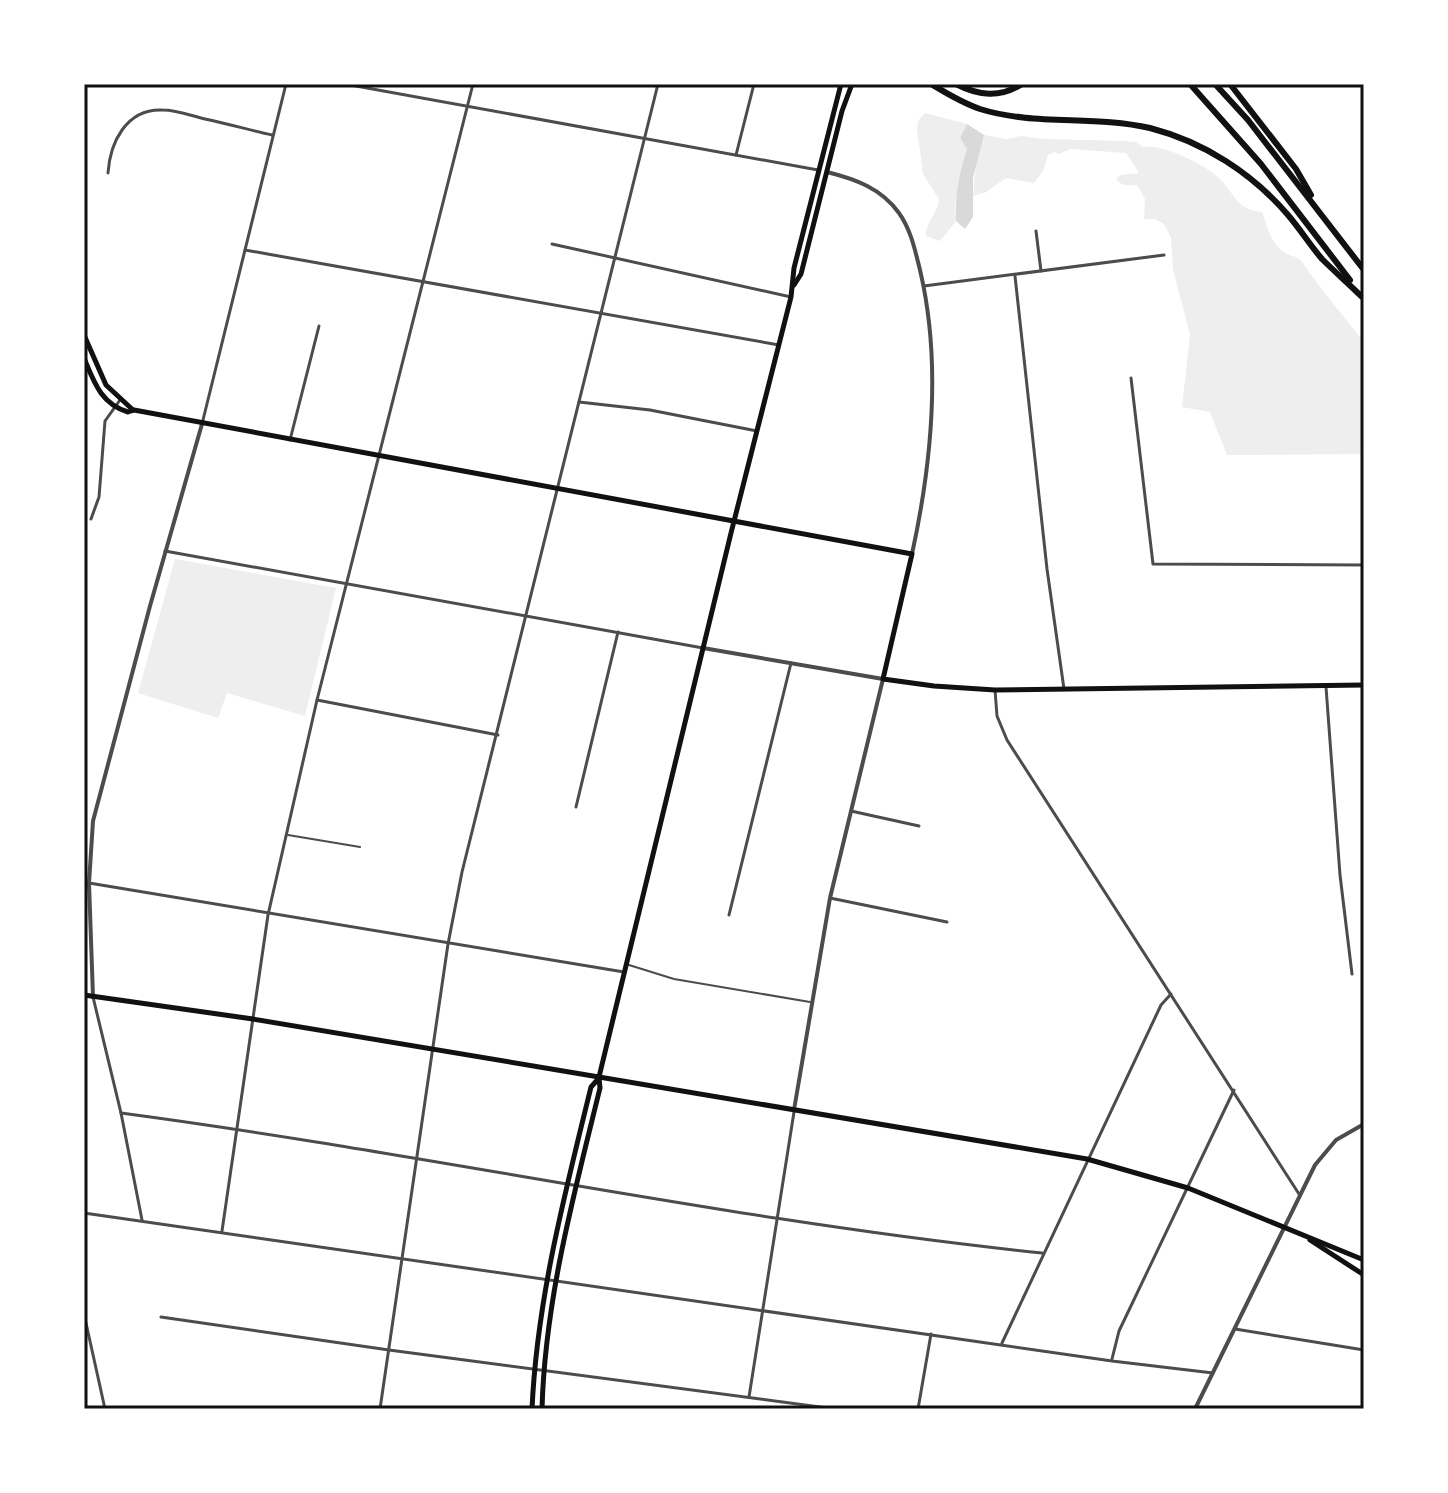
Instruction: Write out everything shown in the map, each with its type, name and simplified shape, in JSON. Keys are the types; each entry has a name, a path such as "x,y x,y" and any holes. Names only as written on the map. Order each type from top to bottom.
{"highway":[{"path":"931,84 982,110 1133,125 1180,138 1205,149 1234,166 1278,204 1323,259 1363,298"},
{"path":"956,84 971,91 990,94 1006,92 1022,84"},
{"path":"1190,84 1261,164 1363,298"},
{"path":"1215,84 1248,120 1364,270"},
{"path":"1230,84 1296,169 1325,218"}],"main road":[{"path":"542,1409 556,1281 600,1088 599,1077 841,84"},
{"path":"793,286 801,274 842,111 852,84"},
{"path":"84,335 103,381 134,410 912,554 883,679 949,688 995,690 1364,685"},
{"path":"84,358 98,392 115,406 128,412 134,410"},
{"path":"84,995 253,1019 1087,1159 1188,1188 1364,1260"},
{"path":"532,1409 547,1279 591,1087 599,1077"},
{"path":"1303,1235 1364,1275"}],"street":[{"path":"143,1221 93,997 89,883 93,821 202,424 286,84"},
{"path":"345,84 818,170 870,187 884,196 900,214 913,238 924,286 931,351 930,439 924,495 912,554"},
{"path":"222,1231 268,915 317,700 473,84"},
{"path":"380,1409 448,944 462,872 658,84"},
{"path":"736,155 754,84"},
{"path":"108,173 112,147 122,130 136,117 153,110 176,112 272,135"},
{"path":"1036,231 1041,271"},
{"path":"552,244 791,297"},
{"path":"245,250 779,345"},
{"path":"924,286 1164,255"},
{"path":"1015,276 1047,569 1064,689"},
{"path":"290,440 319,326"},
{"path":"1131,378 1153,564 1364,565"},
{"path":"91,519 98,501 105,421 120,400"},
{"path":"579,402 650,410 757,431"},
{"path":"165,551 883,679 830,898 749,1397"},
{"path":"576,807 618,632"},
{"path":"729,915 791,663"},
{"path":"1326,687 1340,875 1352,974"},
{"path":"995,690 997,716 1003,732 1300,1194"},
{"path":"317,700 498,735"},
{"path":"851,811 919,826"},
{"path":"89,883 624,972"},
{"path":"830,898 947,922"},
{"path":"1002,1344 1042,1253 1161,1005 1171,994"},
{"path":"1112,1361 1119,1331 1234,1090"},
{"path":"121,1113 238,1128 416,1160 904,1237 1042,1253"},
{"path":"1195,1409 1315,1165 1342,1136 1364,1124"},
{"path":"84,1213 1112,1361 1215,1373"},
{"path":"84,1314 96,1357 105,1409"},
{"path":"161,1317 835,1409"},
{"path":"1235,1329 1364,1350"},
{"path":"918,1409 931,1333"}],"lane":[{"path":"287,835 360,847"},
{"path":"626,964 674,979 811,1002"}],"shaded area":[{"path":"925,113 967,124 960,138 967,149 955,206 956,221 940,241 926,236 939,199 923,174 917,129 918,121"},
{"path":"967,124 984,135 973,178 973,217 965,229 956,221 956,211 958,185 967,149 960,138"},
{"path":"984,135 1007,139 1021,136 1126,141 1143,147 1161,148 1204,167 1219,178 1246,208 1262,212 1276,244 1300,260 1364,342 1364,454 1227,455 1210,412 1182,407 1190,335 1173,269 1171,238 1164,224 1155,219 1144,219 1145,199 1137,185 1125,185 1116,179 1120,175 1139,173 1126,153 1070,149 1059,154 1055,152 1048,155 1043,171 1034,183 1006,178 986,192 973,196 977,153"},
{"path":"175,559 336,588 305,716 227,693 218,718 138,693"}]}
